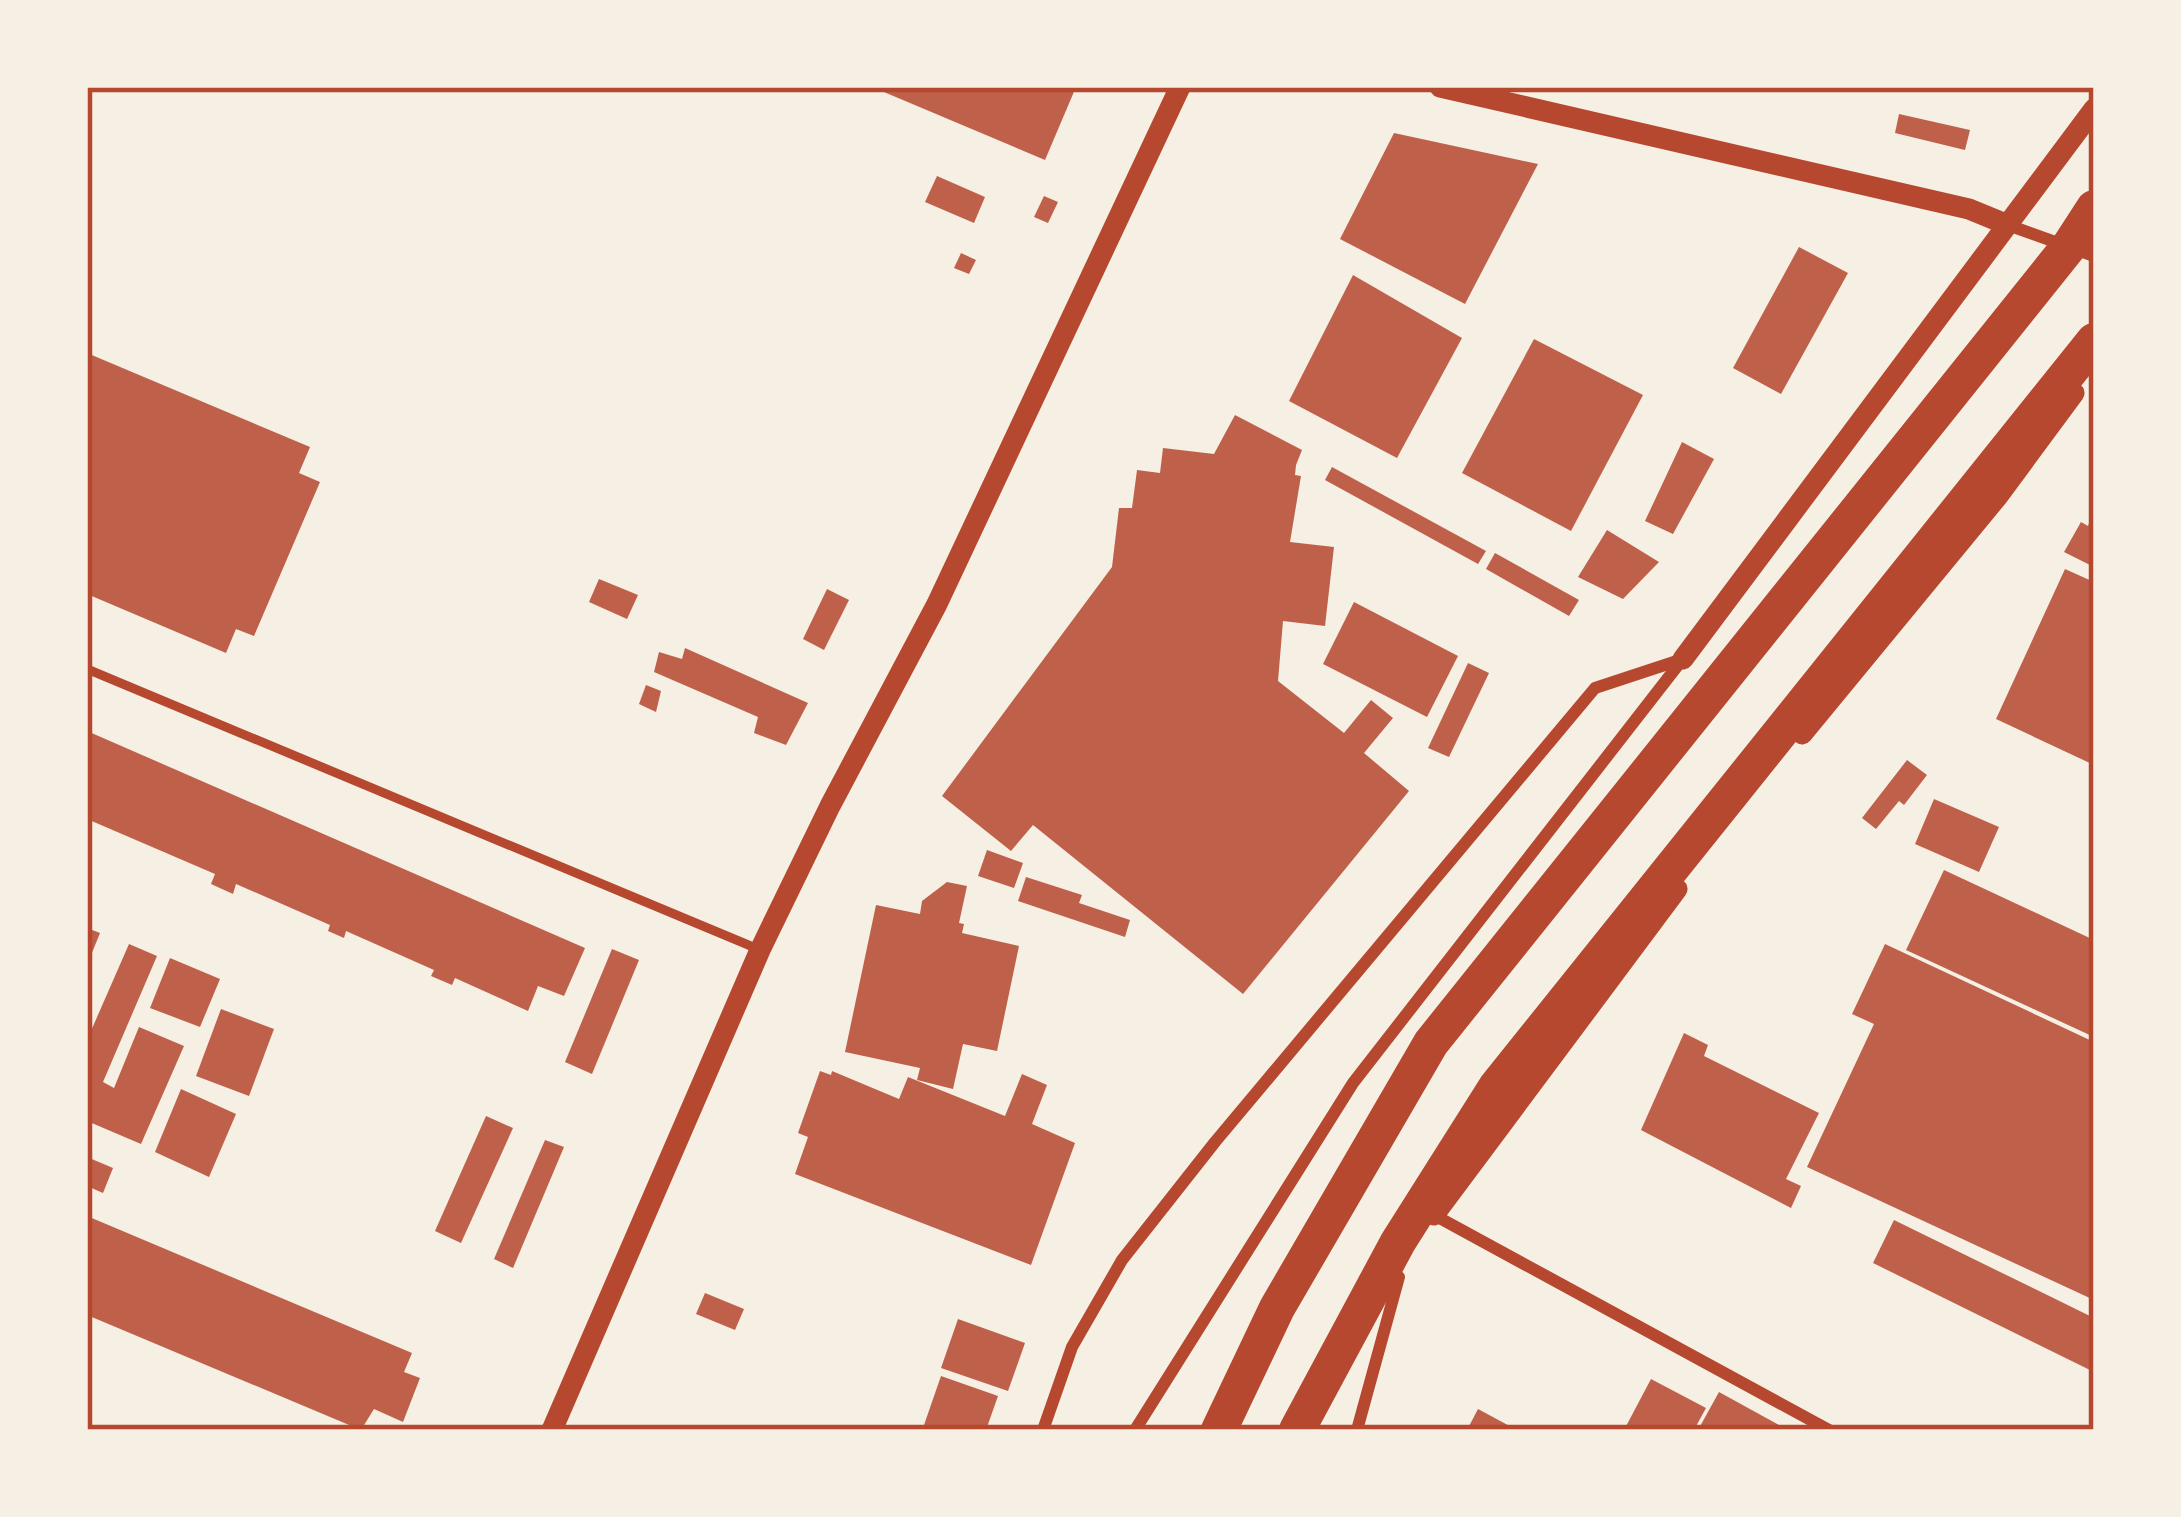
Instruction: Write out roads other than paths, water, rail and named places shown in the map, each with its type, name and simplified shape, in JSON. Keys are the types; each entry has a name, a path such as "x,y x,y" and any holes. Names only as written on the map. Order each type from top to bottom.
{"highway":[{"path":"1219,1430 1277,1308 1431,1043 2055,263 2094,208"},
{"path":"1297,1430 1398,1242 1496,1087 2094,341"}],"street":[{"path":"552,1430 760,950 830,806 938,604 1180,87"},
{"path":"1440,87 1969,209 2094,256"},
{"path":"1135,1430 1353,1083 1683,659 2094,109"},
{"path":"1313,1430 1434,1215 1704,852 1998,496 2094,366"},
{"path":"1043,1430 1072,1347 1122,1260 1230,1124 1594,688 1683,659"},
{"path":"1434,1215 1829,1430"},
{"path":"1357,1430 1399,1277"}],"lane":[{"path":"87,670 760,950"}]}
